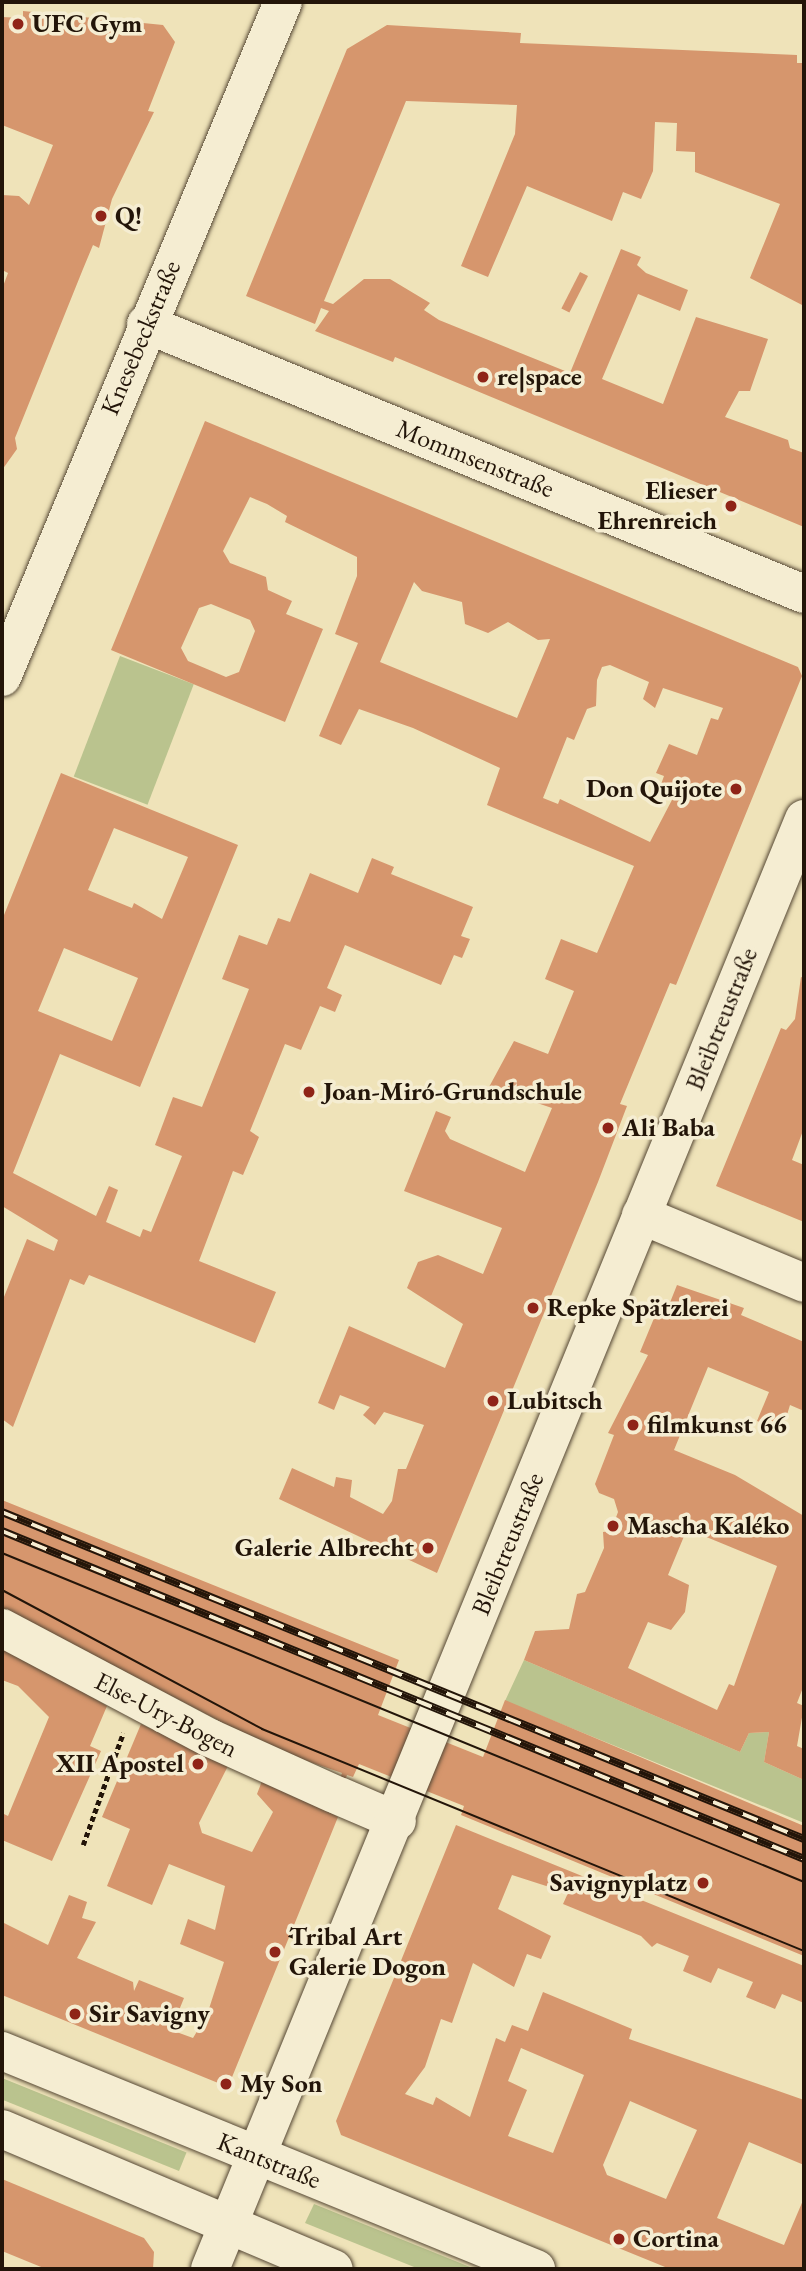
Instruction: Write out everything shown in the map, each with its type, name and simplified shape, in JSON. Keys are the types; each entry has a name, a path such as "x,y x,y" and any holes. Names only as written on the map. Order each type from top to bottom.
{"street":[{"name":"Knesebeckstraße","path":"2,677 146,324 283,2"},
{"name":"Mommsenstraße","path":"146,324 804,594"},
{"name":"Bleibtreustraße","path":"210,2269 397,1821 804,819"},
{"path":"641,1215 804,1283"},
{"name":"Else-Ury-Bogen","path":"2,1628 134,1699 397,1821"},
{"name":"Kantstraße","path":"2,2051 536,2269"},
{"path":"2,2129 334,2269"}],"path":[{"path":"83,1845 134,1699"},
{"path":"289,1934 305,1940"}],"green space":[{"path":"120,656 194,684 148,805 74,776"},
{"path":"524,1660 740,1752 749,1733 769,1732 764,1762 804,1780 804,1823 505,1701"},
{"path":"2,2078 187,2153 179,2171 2,2100"},
{"path":"314,2204 475,2269 419,2269 305,2223"}],"building":[{"path":"23,11 163,25 175,42 148,111 154,112 112,199 99,248 93,245 83,269 15,438 17,449 2,470 2,289 8,273 2,270 2,195 19,196 29,205 53,145 2,125 2,17 23,18"},
{"path":"387,25 521,33 520,43 797,55 797,63 804,63 804,306 750,278 780,204 695,172 695,152 676,151 677,123 655,122 653,171 641,199 623,192 612,221 527,186 488,277 461,266 515,134 517,105 406,101 324,301 333,304 364,279 390,279 430,303 424,310 439,320 570,373 621,249 641,257 637,265 646,273 688,290 680,311 638,294 602,379 663,404 696,317 768,339 750,391 739,391 725,417 788,440 790,448 804,453 804,527 395,357 393,362 315,331 329,311 321,308 315,324 246,296 347,49"},
{"path":"580,272 588,276 569,313 561,309"},
{"path":"205,421 798,667 802,676 676,985 670,983 620,1104 627,1106 598,1182 437,1573 279,1499 292,1468 334,1487 336,1477 352,1480 350,1497 383,1514 392,1501 398,1469 406,1469 424,1425 384,1412 375,1425 363,1415 370,1407 340,1395 334,1410 318,1403 349,1326 445,1368 463,1324 407,1288 418,1262 438,1255 483,1274 502,1228 404,1191 436,1111 451,1117 445,1131 450,1139 525,1172 552,1108 489,1087 514,1041 548,1054 574,991 545,979 561,939 597,953 634,866 487,805 500,768 413,728 359,709 341,745 319,736 358,643 335,634 357,576 357,557 285,522 287,516 267,504 250,497 223,551 230,563 266,577 268,590 292,601 286,614 323,629 285,722 111,650","holes":["414,582 422,591 462,602 465,624 488,633 508,622 538,640 550,639 517,718 380,662","211,604 250,620 255,631 239,672 226,677 188,661 181,648 199,608","610,665 649,682 643,699 655,708 663,688 723,708 718,720 711,718 697,755 669,744 656,773 664,776 659,790 674,796 650,842 560,799 558,804 543,798 567,737 574,740 587,709 596,706 597,680 602,667"]},
{"path":"61,773 238,845 140,1087 60,1054 13,1173 96,1216 109,1186 118,1190 106,1222 140,1237 143,1229 151,1232 182,1156 155,1145 173,1097 202,1107 249,989 222,979 239,935 267,945 278,918 290,922 310,873 358,893 372,858 394,867 391,874 473,907 461,936 470,939 462,958 454,955 441,985 345,945 327,988 342,995 335,1012 320,1006 301,1050 285,1044 250,1131 259,1137 243,1175 233,1171 199,1261 276,1292 255,1343 89,1275 84,1285 70,1279 13,1427 2,1419 2,1302 27,1239 54,1251 58,1240 2,1206 2,920","holes":["114,828 188,857 162,919 134,903 132,908 88,890","64,948 138,978 112,1041 38,1011"]},
{"path":"801,977 804,978 804,1128 792,1160 804,1165 804,1222 716,1186 781,1028 786,1030 795,1019"},
{"path":"677,1285 744,1308 741,1315 804,1342 804,1411 790,1405 782,1431 757,1421 769,1392 708,1367 674,1450 735,1475 804,1516 804,1685 797,1703 804,1706 797,1746 804,1749 804,1780 764,1762 769,1732 749,1733 740,1752 524,1660 535,1631 569,1629 577,1594 585,1592 604,1548 603,1532 611,1531 618,1512 614,1499 599,1493 595,1484 614,1435 608,1433 648,1355 640,1352 657,1311 665,1315","holes":["687,1529 777,1566 734,1686 729,1684 717,1710 628,1668 648,1622 671,1630 685,1612 689,1585 668,1575"]},
{"path":"2,1500 399,1660 378,1715 483,1757 505,1700 804,1826 804,1956 461,1815 464,1806 359,1764 353,1777 347,1775 333,1814 338,1817 228,2087 2,1995 2,1922 48,1945 69,1895 87,1902 82,1918 96,1922 77,1958 133,1982 134,1991 139,1980 184,1998 171,2030 193,2038 207,2015 224,1962 180,1944 188,1919 215,1930 225,1886 169,1864 152,1905 107,1886 130,1829 102,1817 141,1724 228,1766 199,1823 202,1833 252,1852 273,1812 257,1794 262,1781 328,1812 342,1773 275,1750 2,1608"},
{"path":"2,1644 107,1706 90,1746 101,1751 52,1861 2,1840 2,1813 8,1816 49,1717 18,1686 2,1680"},
{"path":"456,1825 804,1966 804,2003 782,1994 775,2009 746,1997 753,1982 718,1968 711,1983 683,1971 689,1956 657,1943 652,1947 641,1936 563,1904 568,1893 512,1875 498,1909 551,1936 541,1959 527,1954 514,1987 473,1963 452,2023 441,2019 425,2067 405,2094 433,2105 436,2097 470,2117 496,2038 505,2042 512,2025 528,2031 543,1992 632,2029 629,2039 804,2100 804,2165 749,2142 717,2218 784,2245 804,2198 804,2269 670,2269 341,2135 336,2121","holes":["521,2048 584,2075 553,2153 508,2136 527,2090 508,2081","630,2101 697,2130 666,2199 607,2175 603,2165"]},
{"path":"2,2179 144,2238 154,2252 153,2269 46,2269 2,2251"}],"tram line":[{"path":"2,1553 804,1882"},
{"path":"2,1590 262,1729 804,1951"}],"railway":[{"path":"2,1512 804,1839"},
{"path":"2,1531 804,1859"}],"place":[{"name":"UFC Gym","path":"18,24"},
{"name":"Q!","path":"101,216"},
{"name":"re|space","path":"483,377"},
{"name":"Elieser Ehrenreich","path":"731,506"},
{"name":"Don Quijote","path":"736,789"},
{"name":"Joan-Miró-Grundschule","path":"309,1092"},
{"name":"Ali Baba","path":"608,1128"},
{"name":"Repke Spätzlerei","path":"533,1308"},
{"name":"Lubitsch","path":"493,1401"},
{"name":"filmkunst 66","path":"633,1425"},
{"name":"Mascha Kaléko","path":"613,1526"},
{"name":"Galerie Albrecht","path":"428,1548"},
{"name":"XII Apostel","path":"198,1764"},
{"name":"Savignyplatz","path":"703,1883"},
{"name":"Tribal Art Galerie Dogon","path":"275,1952"},
{"name":"Sir Savigny","path":"75,2014"},
{"name":"My Son","path":"226,2084"},
{"name":"Cortina","path":"619,2239"}]}
